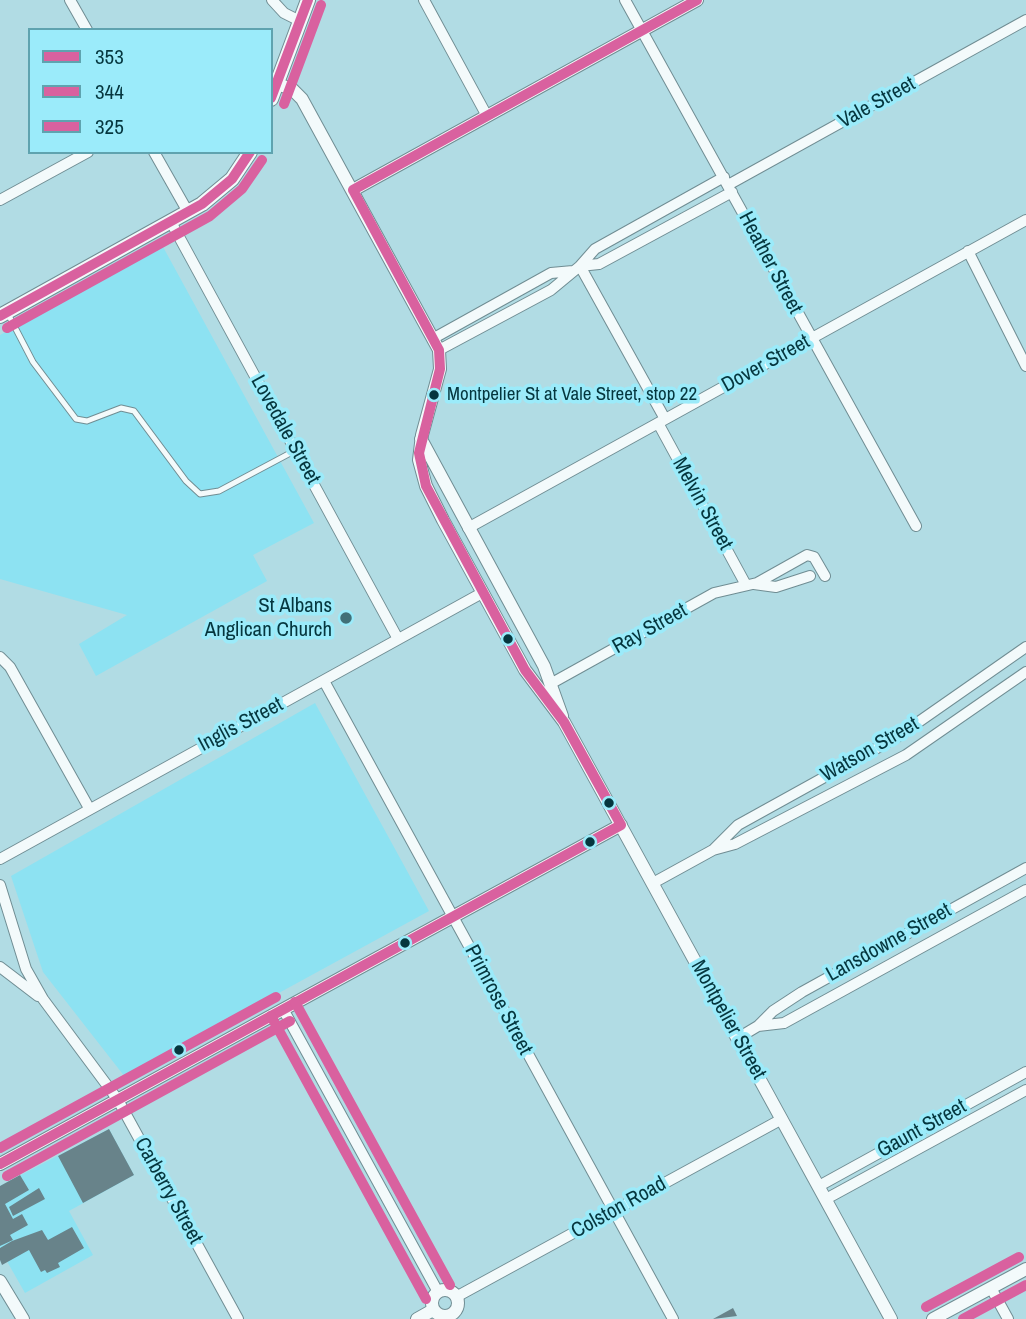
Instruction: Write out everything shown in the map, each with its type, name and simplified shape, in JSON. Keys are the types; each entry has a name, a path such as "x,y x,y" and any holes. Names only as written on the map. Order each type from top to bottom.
{"main road":[{"path":"273,94 308,0"},
{"path":"4,314 188,212 224,188 249,154"}],"street":[{"path":"70,0 86,28"},
{"path":"272,0 284,13 300,21"},
{"path":"424,0 487,116"},
{"name":"Heather Street","path":"625,0 916,526"},
{"path":"353,190 697,0"},
{"name":"Vale Street","path":"434,338 551,273 600,264 728,185 1026,20"},
{"path":"277,84 299,94 439,350 440,369 421,439"},
{"path":"0,200 84,154"},
{"path":"156,154 188,212"},
{"name":"Vale Street","path":"439,350 551,290 577,268 588,254 605,243 728,185"},
{"name":"Dover Street","path":"468,528 1026,220"},
{"name":"Lovedale Street","path":"171,222 398,639"},
{"path":"968,251 1026,366"},
{"name":"Melvin Street","path":"577,268 748,585"},
{"name":"Montpelier Street","path":"421,439 552,682 564,722"},
{"name":"Montpelier Street","path":"421,439 419,464 426,486 482,593 528,675 564,722 891,1319"},
{"name":"Ray Street","path":"552,682 714,593 748,585 809,555 814,557 825,576"},
{"name":"Ray Street","path":"748,585 776,587 810,576"},
{"name":"Inglis Street","path":"0,859 482,593"},
{"name":"Watson Street","path":"713,850 738,825 897,737 1026,647"},
{"path":"4,655 89,808"},
{"name":"Watson Street","path":"653,883 713,850 735,844 906,754 1026,672"},
{"name":"Primrose Street","path":"324,681 612,1212 673,1319"},
{"path":"0,1164 621,825"},
{"name":"Lansdowne Street","path":"738,1038 758,1027 773,1011 802,992 1026,868"},
{"name":"Carberry Street","path":"0,885 23,959 43,999 118,1100 238,1319"},
{"name":"Lansdowne Street","path":"758,1027 784,1023 1026,890"},
{"name":"Carberry Street","path":"23,959 2,969 43,999"},
{"path":"283,1009 438,1292"},
{"name":"Gaunt Street","path":"818,1186 1026,1072"},
{"name":"Gaunt Street","path":"826,1199 1026,1090"},
{"name":"Colston Road","path":"456,1297 782,1119"},
{"path":"933,1319 1026,1269"},
{"path":"0,1281 23,1319"},
{"path":"991,1288 1009,1319"},
{"path":"448,1291 456,1297 455,1316 440,1316 433,1310 432,1300 438,1292 448,1291"},
{"path":"417,1319 433,1310"}],"lane":[{"path":"4,314 33,362 76,419 87,421 121,408 134,411 186,481 200,494 219,491 296,450"}],"shaded area":[{"path":"162,245 314,523 253,555 267,581 96,676 79,644 127,615 0,579 0,335"},
{"path":"315,703 429,911 125,1077 43,972 11,876"},
{"path":"109,1129 134,1175 69,1211 93,1255 25,1293 0,1249 0,1186"}],"building":[{"path":"109,1129 134,1175 83,1203 58,1156"},
{"path":"20,1175 29,1190 5,1204 13,1219 22,1214 28,1225 10,1235 13,1240 0,1246 0,1186"},
{"path":"39,1188 45,1199 13,1216 9,1207"},
{"path":"72,1227 84,1248 58,1263 60,1267 47,1273 45,1270 41,1272 29,1250 2,1265 0,1248 12,1241 42,1230 48,1240"},
{"path":"733,1308 737,1316 713,1319"}],"transit line":[{"path":"273,93 308,0"},
{"name":"353","path":"353,190 697,0"},
{"path":"284,104 321,5"},
{"path":"0,316 202,204 232,179 249,154"},
{"path":"7,328 210,216 242,189 262,160"},
{"name":"353","path":"353,190 439,350 440,369 419,453 426,486 525,670 564,722 621,825"},
{"name":"353","path":"0,1164 621,825"},
{"name":"325","path":"0,1148 276,997"},
{"name":"325","path":"295,1002 450,1285"},
{"name":"344","path":"271,1016 426,1299"},
{"name":"344","path":"7,1176 290,1021"},
{"name":"325","path":"926,1307 1019,1257"},
{"name":"344","path":"963,1319 1026,1285"}],"place":[{"name":"Montpelier St at Vale Street, stop 22","path":"434,395"},
{"name":"St Albans Anglican Church","path":"346,618"}]}
